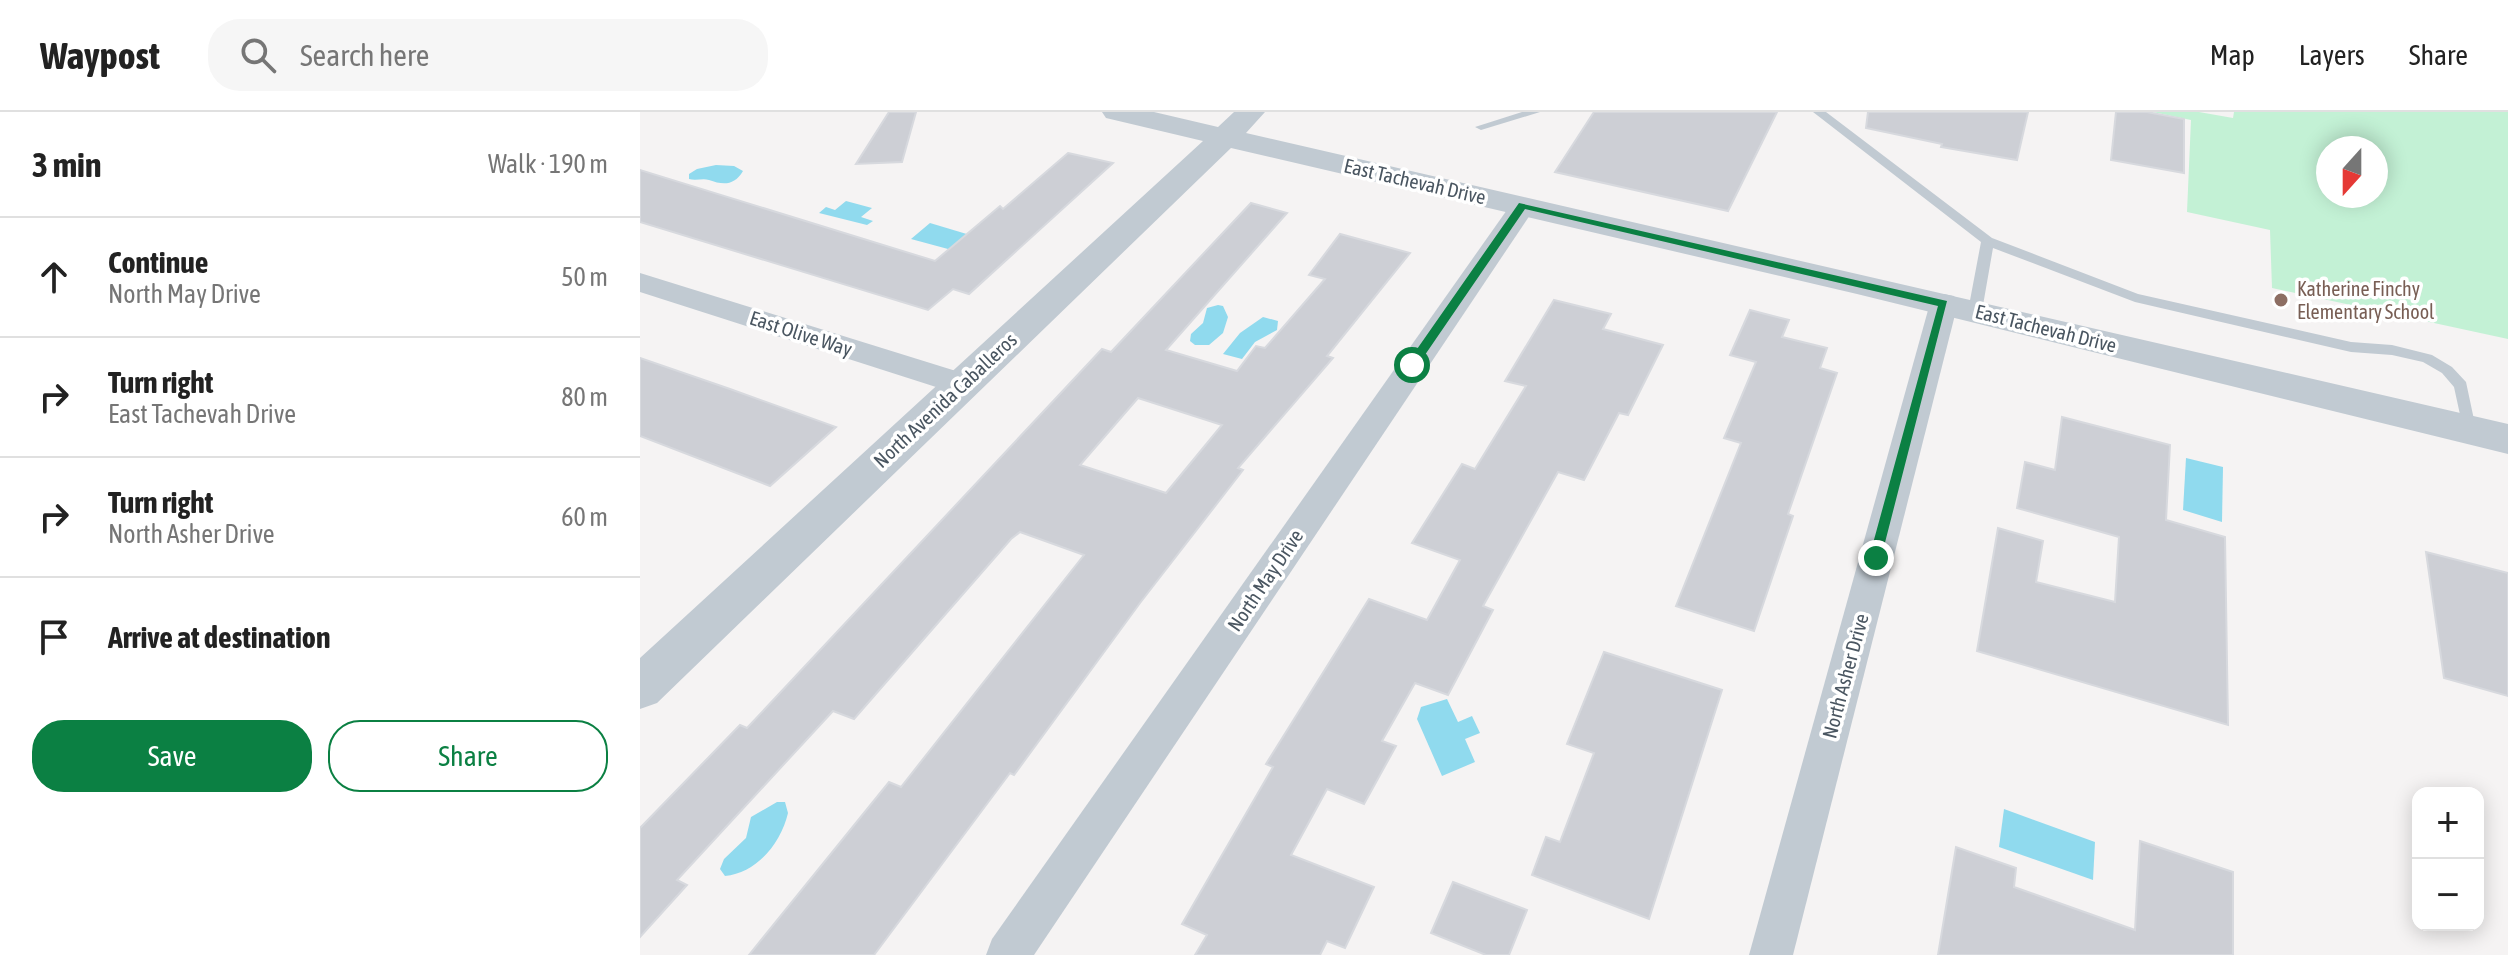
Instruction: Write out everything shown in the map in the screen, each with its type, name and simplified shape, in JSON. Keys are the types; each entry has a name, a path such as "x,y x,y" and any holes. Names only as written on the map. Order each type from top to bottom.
{"street":[{"name":"East Tachevah Drive","path":"1116,112 1238,124 1523,206 2508,439"},
{"name":"North Avenida Caballeros","path":"640,688 1238,124"},
{"name":"North May Drive","path":"1008,955 1523,206"},
{"name":"East Olive Way","path":"640,282 961,384"},
{"name":"North Asher Drive","path":"1771,955 1959,307"}],"lane":[{"path":"1481,127 1534,112"},
{"path":"1819,112 1988,241 2135,298 2351,347 2392,350 2427,358 2447,370 2461,386 2469,429"},
{"path":"1959,307 1988,241"}],"green space":[{"path":"2153,112 2199,112 2233,118 2234,112 2508,112 2508,339 2272,288 2270,230 2187,212 2191,120"}],"water":[{"path":"716,165 734,166 743,171 728,183 689,179 689,174 697,169"},
{"path":"846,201 872,208 861,217 873,221 867,225 819,213 826,207 835,210"},
{"path":"930,223 970,235 948,249 911,239"},
{"path":"1223,306 1228,317 1223,333 1209,345 1195,345 1190,341 1191,334 1203,323 1207,308"},
{"path":"1263,317 1278,321 1277,330 1255,342 1242,359 1223,354 1240,333"},
{"path":"2186,458 2223,467 2222,522 2183,510"},
{"path":"1447,699 1458,722 1472,716 1480,733 1465,739 1475,762 1442,776 1417,719 1421,707"},
{"path":"777,802 785,802 788,813 780,835 766,855 747,869 725,876 720,869 724,859 746,838 751,817"},
{"path":"2004,809 2095,842 2093,880 1999,847"}],"building":[{"path":"889,112 916,112 902,162 856,164"},
{"path":"1594,112 1777,112 1728,211 1555,172"},
{"path":"1868,112 2028,112 2017,160 1941,147 1942,144 1866,128"},
{"path":"2116,112 2147,112 2184,119 2184,173 2111,160"},
{"path":"1068,153 1113,163 969,294 953,289 928,310 640,222 640,170 935,261 1000,206 1003,209"},
{"path":"1251,203 1287,213 1166,350 1237,371 1256,346 1265,348 1325,279 1309,275 1340,234 1410,253 1327,356 1333,358 1238,468 1243,470 1140,603 1014,775 1010,773 874,955 749,955 889,782 901,787 1084,555 1020,532 1011,539 854,719 833,711 677,880 687,885 640,937 640,828 740,725 747,728 1102,349 1111,352","holes":["1138,398 1222,425 1166,493 1080,465"]},
{"path":"1554,300 1611,314 1603,329 1663,345 1628,415 1619,413 1584,480 1558,472 1483,606 1493,610 1448,695 1415,683 1382,741 1396,746 1364,804 1327,789 1291,855 1374,887 1345,948 1327,941 1320,955 1195,955 1207,935 1182,924 1273,767 1266,764 1369,599 1427,620 1460,560 1412,543 1462,464 1475,469 1526,386 1505,381"},
{"path":"1750,310 1789,320 1782,337 1827,348 1820,368 1837,373 1788,514 1793,516 1754,631 1676,606 1741,443 1724,438 1756,362 1730,355"},
{"path":"640,358 836,427 770,486 640,436"},
{"path":"2062,417 2170,445 2166,520 2225,537 2228,725 1977,651 1998,528 2043,541 2036,582 2115,602 2119,537 2017,508 2025,462 2055,470"},
{"path":"2426,552 2508,573 2508,696 2444,678"},
{"path":"1604,652 1722,690 1649,919 1532,875 1546,837 1560,842 1594,753 1567,744"},
{"path":"2140,841 2233,872 2233,955 1938,955 1956,847 2016,868 2014,887 2135,930"},
{"path":"1453,882 1527,910 1509,955 1486,955 1431,933"}],"place":[{"name":"Katherine Finchy Elementary School","path":"2281,300"}],"route":[{"path":"1412,365 1523,206 1944,303 1876,558"}]}
